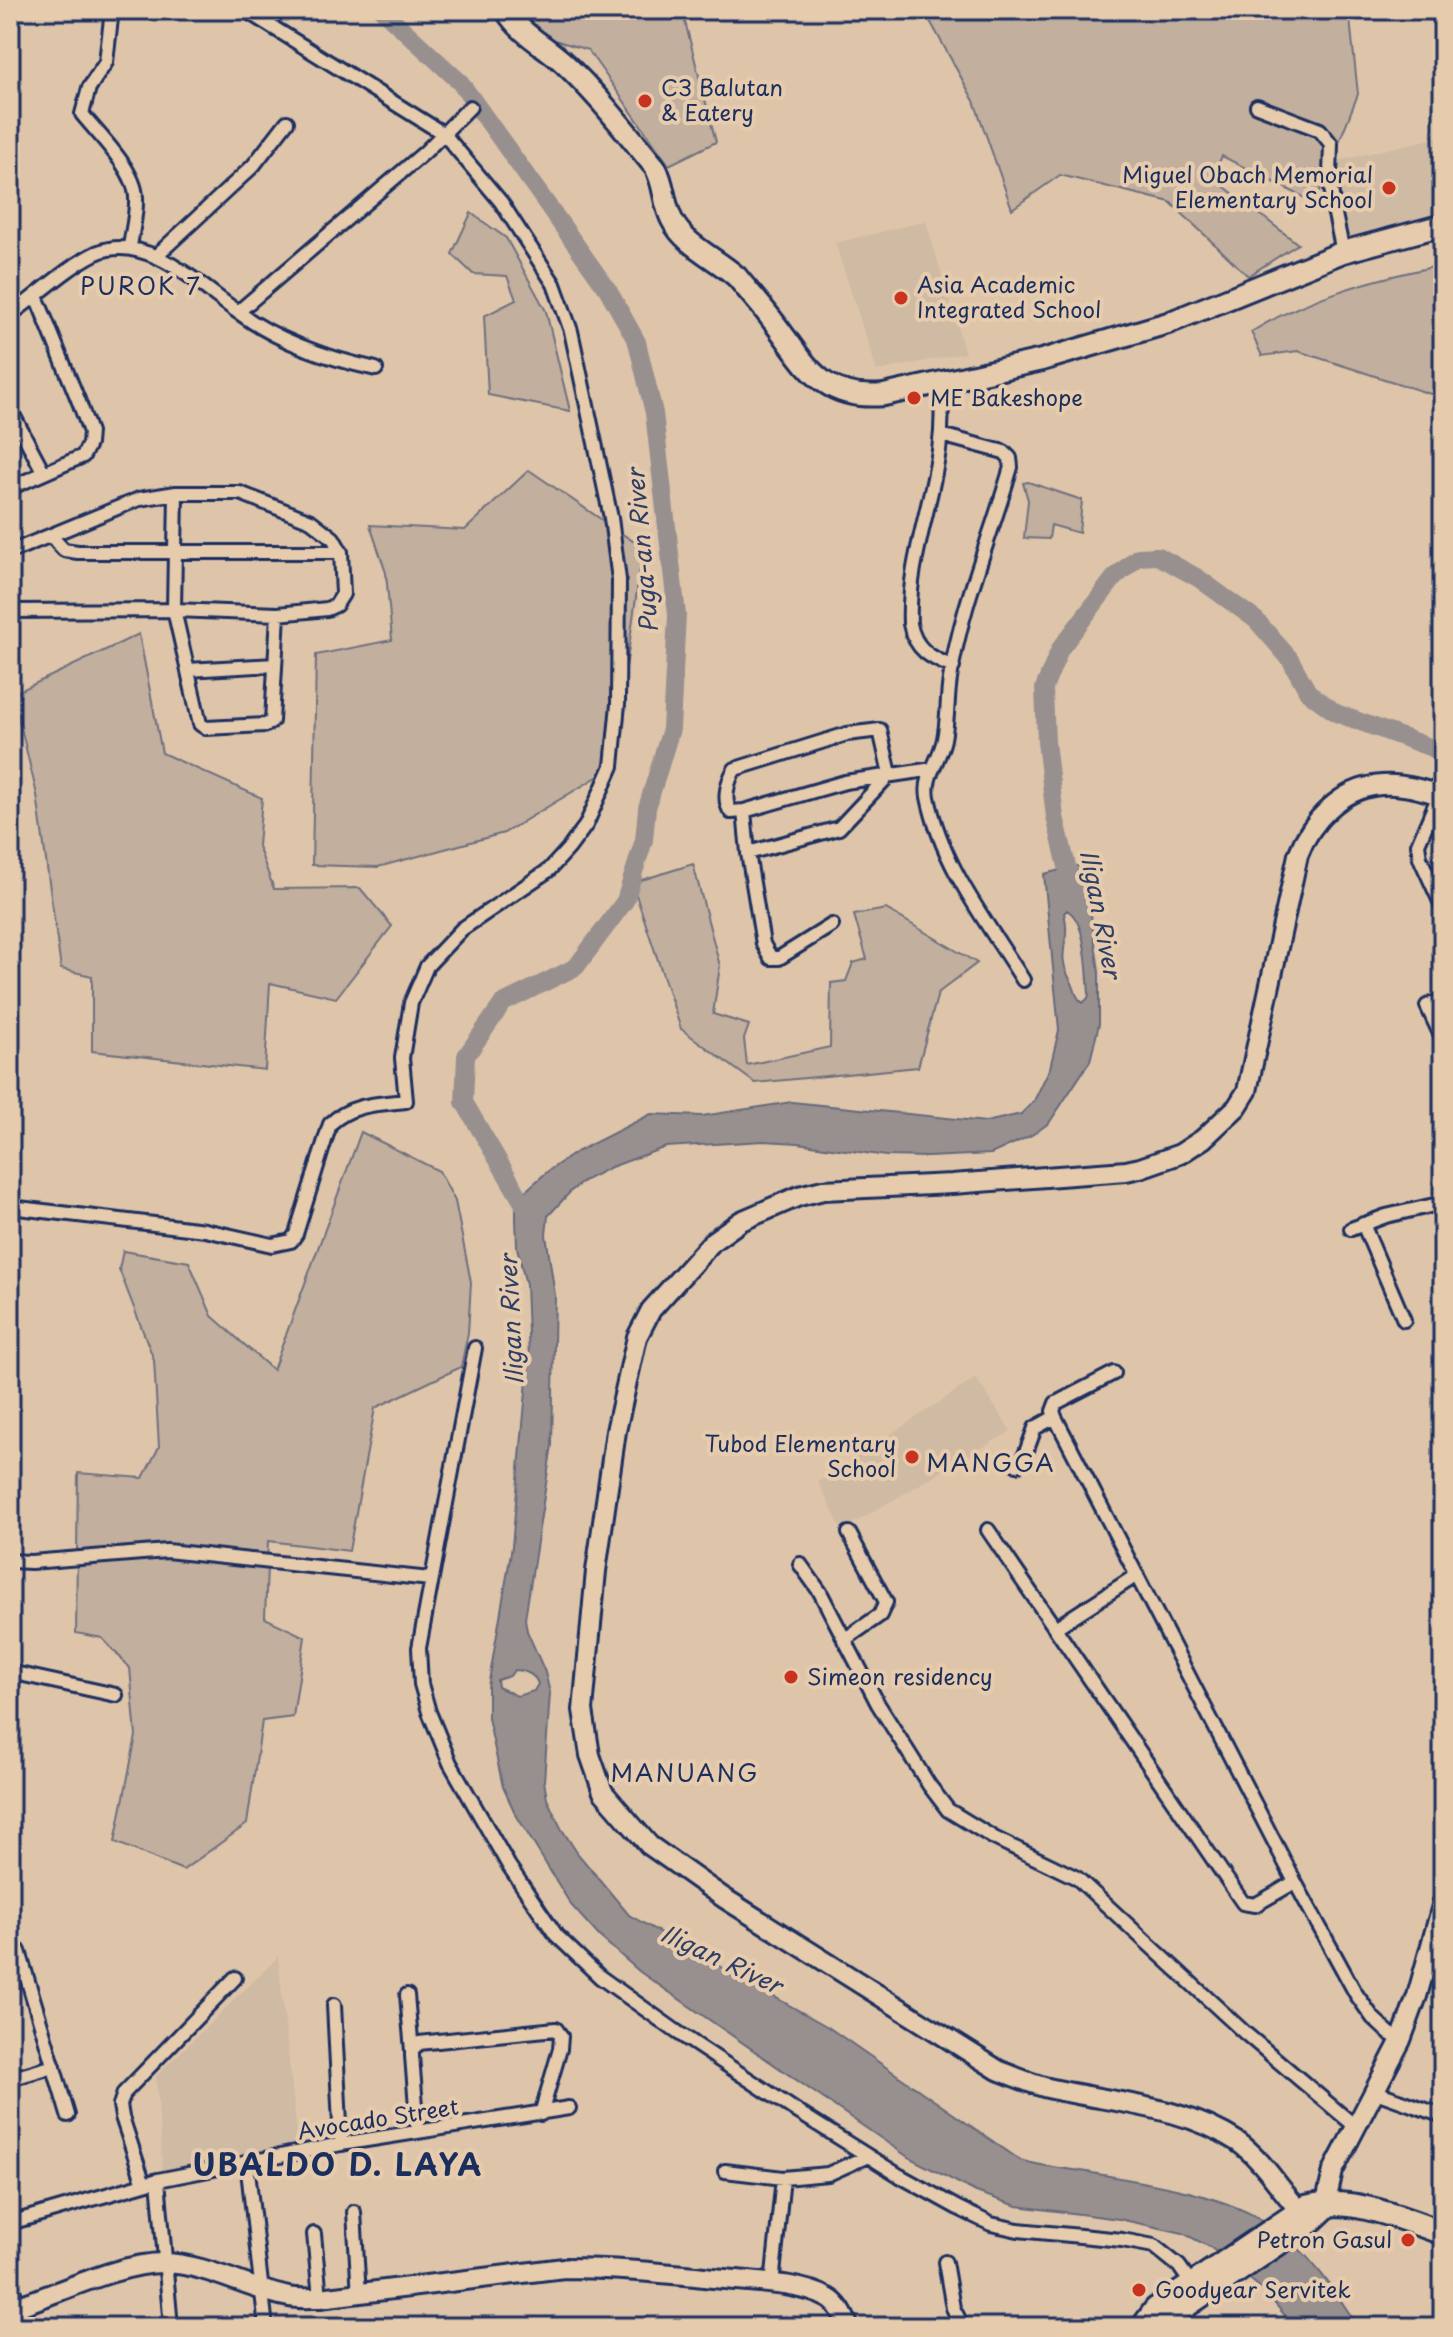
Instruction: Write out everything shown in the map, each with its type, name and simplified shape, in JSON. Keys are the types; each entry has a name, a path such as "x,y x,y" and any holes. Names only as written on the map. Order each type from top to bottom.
{"highway":[{"path":"1144,2327 1156,2309 1198,2285 1312,2205 1354,2206 1379,2211 1443,2233"}],"main road":[{"path":"506,10 516,25 566,65 593,93 655,167 663,179 670,217 678,230 737,277 810,372 839,392 862,397 1042,360 1168,323 1343,252 1443,225"}],"street":[{"path":"112,10 106,62 89,88 82,114 135,186 137,199 130,247"},
{"path":"10,1207 205,1230 272,1245 291,1241 296,1234 330,1124 342,1112 357,1107 406,1101 402,1058 411,1003 427,966 462,929 549,870 586,825 612,766 616,744 619,580 611,518 571,331 554,284 529,242 478,171 444,134 245,10"},
{"path":"1257,106 1320,130 1327,137 1331,144 1333,205 1343,252"},
{"path":"238,312 444,134 470,107"},
{"path":"156,256 253,166 287,122"},
{"path":"10,315 96,254 110,248 130,247 156,256 261,329 284,340 376,369"},
{"path":"10,488 83,456 89,444 90,432 36,296"},
{"path":"939,383 941,435 917,555 910,613 912,634 921,650 953,667"},
{"path":"10,409 44,473"},
{"path":"941,435 1004,452 1011,462 973,583 953,667 948,723 943,745 927,783 928,794 940,842 950,863 1023,980"},
{"path":"176,493 174,610 200,724 206,728 266,725 272,721 278,614"},
{"path":"10,552 139,499 176,493 240,493 311,521 333,538 341,552 343,594 336,605 327,609 278,614 174,610 10,611"},
{"path":"51,536 64,550 78,552 341,552"},
{"path":"188,670 275,665"},
{"path":"890,774 880,730 847,734 735,769 726,804 731,812 744,811 845,782 933,769"},
{"path":"748,853 839,828 890,774"},
{"path":"1295,2219 1261,2161 1236,2141 1197,2123 1140,2105 1043,2087 998,2070 724,1898 649,1845 603,1792 590,1755 583,1710 596,1571 616,1431 637,1337 651,1310 713,1241 741,1221 799,1196 823,1190 1126,1171 1180,1154 1221,1124 1247,1091 1298,855 1306,835 1329,809 1357,790 1381,785 1408,787 1441,796 1418,844 1420,858 1443,908"},
{"path":"744,811 763,944 771,958 779,958 832,925"},
{"path":"1443,999 1427,1006 1443,1040"},
{"path":"1404,1320 1357,1226 1443,1203"},
{"path":"475,1348 430,1579 419,1648 421,1684 450,1763 501,1854 556,1935 600,1977 677,2032 900,2176 991,2224 1154,2246 1198,2285"},
{"path":"1114,1373 1056,1403 1053,1411 1055,1417 1356,1994 1373,2018 1401,2040"},
{"path":"1017,1465 1025,1455 1035,1428 1055,1417"},
{"path":"988,1530 1243,1903 1255,1905 1295,1882"},
{"path":"844,1640 880,1615 886,1602 849,1533"},
{"path":"10,1561 167,1551 430,1579"},
{"path":"800,1564 820,1592 908,1753 948,1810 994,1838 1077,1878 1245,2033 1356,2127"},
{"path":"1055,1628 1137,1575"},
{"path":"10,1672 116,1695"},
{"path":"1328,2205 1333,2171 1401,2040 1443,1902"},
{"path":"19,1951 68,2115"},
{"path":"144,2184 122,2117 121,2098 235,1978"},
{"path":"407,1995 418,2132"},
{"path":"334,2005 341,2144"},
{"path":"412,2051 419,2043 556,2029 561,2036 560,2049 541,2114"},
{"path":"10,2079 54,2066"},
{"path":"1376,2092 1443,2116"},
{"name":"Avocado Street","path":"10,2223 158,2180 341,2144 569,2108"},
{"path":"725,2171 783,2178 828,2174 868,2156"},
{"path":"247,2162 266,2327"},
{"path":"772,2284 783,2178"},
{"path":"158,2180 171,2327"},
{"path":"354,2212 359,2295"},
{"path":"314,2234 320,2298"},
{"path":"945,2262 953,2308 963,2327"},
{"path":"21,2327 12,2302 115,2272 166,2263 216,2273 290,2297 359,2295 564,2268 772,2284 830,2298 842,2310 849,2327"}],"shaded area":[{"path":"513,10 682,10 716,142 669,165 588,50 537,35"},
{"path":"924,10 1349,10 1358,94 1315,203 1222,156 1212,177 1298,244 1248,276 1170,202 1060,175 1012,209 974,101"},
{"name":"Miguel Obach Memorial Elementary School","path":"1443,136 1443,215 1344,240 1332,162"},
{"path":"471,213 506,238 546,311 570,411 488,395 484,316 516,300 507,276 473,274 452,254"},
{"name":"Asia Academic Integrated School","path":"926,221 965,353 877,371 835,243"},
{"path":"1443,265 1443,398 1298,351 1262,356 1251,332 1320,298"},
{"path":"529,470 643,548 612,768 504,833 378,867 312,865 316,655 392,640 386,573 370,525 465,530"},
{"path":"1023,483 1082,500 1079,533 1051,525 1049,539 1024,538 1028,500"},
{"path":"139,634 162,753 262,798 258,846 274,889 360,888 392,926 336,998 270,983 265,1070 92,1051 92,976 61,969 37,795 13,694"},
{"path":"693,864 720,966 713,1014 749,1025 744,1039 747,1065 830,1047 831,983 846,981 853,963 867,959 854,915 886,909 977,963 938,993 918,1067 755,1083 681,1029 632,883"},
{"path":"1084,864 1099,972 1099,1024 1090,1061 1049,1123 1032,1135 991,1154 928,1157 886,1156 763,1141 666,1147 585,1180 548,1216 546,1235 555,1295 552,1445 525,1619 550,1693 544,1781 547,1799 578,1854 629,1915 828,2027 1020,2160 1182,2190 1229,2204 1270,2225 1308,2258 1358,2327 1295,2327 1264,2291 1243,2273 1210,2247 1183,2233 1119,2219 1017,2206 976,2192 908,2157 640,1972 600,1937 571,1905 515,1813 503,1787 488,1718 488,1687 512,1546 529,1358 526,1285 517,1247 516,1207 522,1194 576,1152 651,1114 702,1116 792,1102 986,1122 1021,1114 1034,1101 1050,1068 1059,1030 1044,874","holes":["1067,910 1079,925 1085,948 1089,994 1083,1003 1064,962 1064,913","514,1670 532,1675 538,1684 534,1691 517,1696 498,1687 497,1680 510,1676"]},
{"path":"361,1132 439,1171 455,1201 471,1282 468,1333 461,1367 375,1408 349,1551 268,1541 265,1618 305,1637 293,1717 262,1721 247,1824 183,1870 115,1842 136,1736 130,1668 102,1638 76,1633 78,1473 143,1478 159,1447 154,1360 119,1269 123,1251 189,1262 212,1316 273,1370"},
{"name":"Tubod Elementary School","path":"976,1378 1011,1431 842,1530 818,1482"},
{"path":"278,1957 298,2144 163,2174 156,2076"}],"waterway":[{"name":"Puga-an River","path":"382,10 460,82 608,290 637,342 654,413 677,615 671,729 647,808 644,840 625,901 576,967 503,1003 466,1056 464,1102 533,1220"},
{"name":"Iligan River","path":"1073,891 1055,817 1046,742 1044,688 1060,649 1114,578 1138,557 1158,556 1198,578 1256,620 1290,659 1308,692 1336,713 1443,752"}],"place":[{"name":"C3 Balutan & Eatery","path":"645,101"},
{"name":"Miguel Obach Memorial Elementary School","path":"1389,188"},
{"name":"Asia Academic Integrated School","path":"901,298"},
{"name":"ME Bakeshope","path":"914,398"},
{"name":"Tubod Elementary School","path":"912,1457"},
{"name":"Simeon residency","path":"791,1677"},
{"name":"Petron Gasul","path":"1408,2240"},
{"name":"Goodyear Servitek","path":"1139,2290"}],"district":[{"name":"PUROK 7","path":"141,287"},
{"name":"MANGGA","path":"991,1464"},
{"name":"MANUANG","path":"685,1774"},
{"name":"UBALDO D. LAYA","path":"338,2166"}]}
